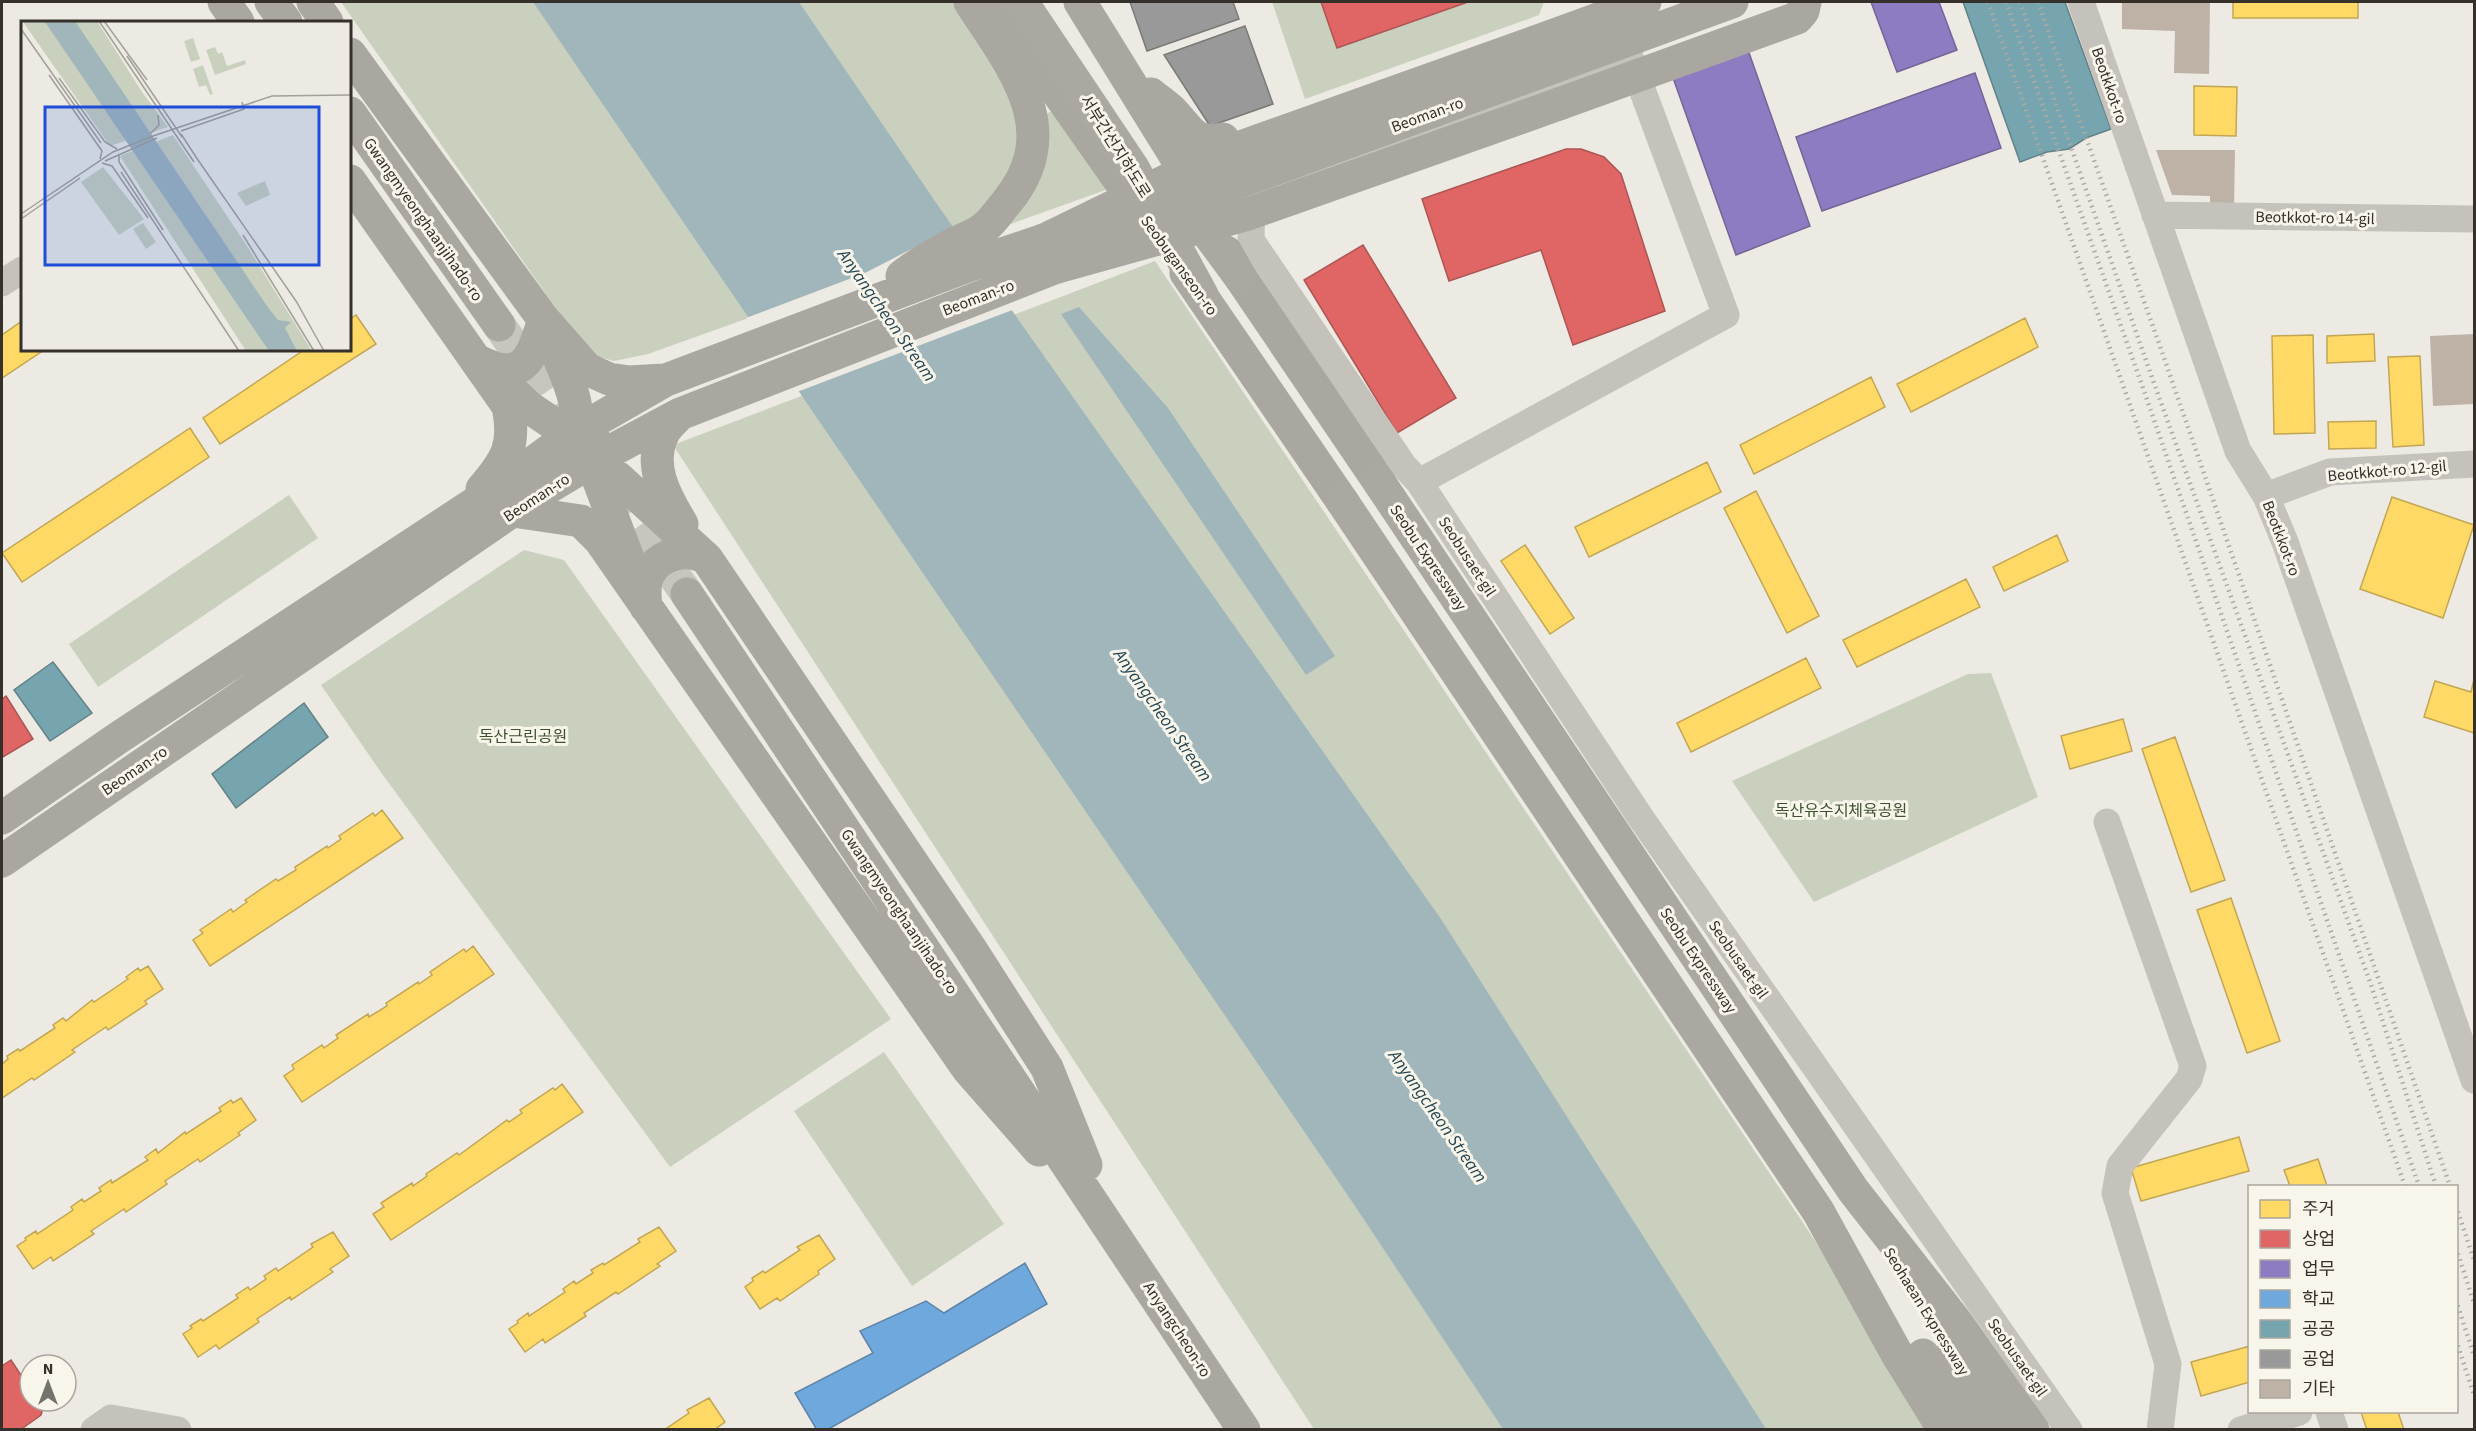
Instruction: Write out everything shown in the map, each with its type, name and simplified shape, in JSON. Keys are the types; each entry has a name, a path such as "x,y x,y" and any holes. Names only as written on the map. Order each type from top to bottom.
{"highway":[{"name":"서부간선지하도로","path":"1022,2 1133,168 1202,295"},
{"name":"서부간선지하도로","path":"1049,2 1149,153 1240,278"},
{"name":"Seobu Expressway","path":"1379,482 1853,1190 1957,1323 2033,1430"},
{"path":"1342,501 1818,1211 1897,1354 1944,1430"},
{"name":"Seohaean Expressway","path":"1853,1190 1938,1333 2003,1430"},
{"name":"Seohaean Expressway","path":"1818,1211 1919,1348 1972,1430"}],"main road":[{"path":"224,2 237,21"},
{"path":"271,2 285,21"},
{"path":"313,2 326,21"},
{"path":"865,304 921,261 984,228 1017,190 1032,153 1034,129 1029,102 1016,73 970,2"},
{"name":"Seobuganseon-ro","path":"994,2 1113,174 1202,295 1342,501"},
{"path":"1080,2 1176,157 1240,278 1379,482"},
{"path":"1051,254 1221,154 1536,42 1606,5 1645,2"},
{"name":"Beoman-ro","path":"2,818 469,505 501,486 680,414 1121,225 1732,2"},
{"path":"1051,254 1248,214 1558,104 1632,63 1797,18 1803,11 1804,2"},
{"path":"351,55 544,320 587,369 609,379 629,382 666,380"},
{"path":"1121,71 1173,112 1193,136 1229,149"},
{"name":"Gwangmyeonghaanjihado-ro","path":"351,114 499,325"},
{"path":"351,182 508,406 512,434 506,456 499,469 469,505"},
{"name":"Beoman-ro","path":"2,861 513,511 582,452 631,399 666,380 970,265 1051,254"},
{"path":"478,361 496,370 510,370 521,366 534,350 544,320"},
{"path":"544,320 574,395 582,452 604,497 646,607"},
{"path":"478,361 530,408 556,426 582,452 701,552"},
{"path":"680,414 665,431 659,450 659,482 666,497 957,929 1047,1068 1112,1228"},
{"path":"513,511 581,521 600,540 968,1069 1030,1141 1112,1228"},
{"path":"646,607 645,590 649,573 673,555 701,552"},
{"name":"Gwangmyeonghaanjihado-ro","path":"687,594 1112,1228"},
{"name":"Anyangcheon-ro","path":"1112,1228 1244,1430"}],"street":[{"name":"Beotkkot-ro","path":"2081,2 2238,451 2266,496 2289,553 2475,1080"},
{"path":"1419,482 1726,315 1632,63 1606,5"},
{"path":"1229,149 1573,40 1588,32 1606,5"},
{"path":"1252,195 1594,73 1621,60 1632,63"},
{"name":"Seobusaet-gil","path":"1229,149 1252,195 1251,240 1404,466 1419,482 1641,818 2069,1430"},
{"name":"Beotkkot-ro 14-gil","path":"2155,215 2475,219"},
{"path":"2,283 21,271"},
{"name":"Beotkkot-ro 12-gil","path":"2266,496 2330,472 2475,464"},
{"path":"2107,822 2193,1066 2189,1079 2120,1166 2115,1193 2168,1364 2160,1430"},
{"path":"2241,1430 2296,1413"},
{"path":"2329,1413 2335,1430"},
{"path":"94,1430 111,1418 178,1430"}],"green space":[{"path":"341,2 964,2 1046,114 1058,108 1114,187 648,354 614,361 588,354"},
{"path":"1272,2 1321,2 1338,48 1468,2 1544,2 1539,15 1305,99"},
{"path":"1155,261 1828,1260 1934,1429 1314,1429 673,445"},
{"path":"289,495 318,538 98,687 69,644"},
{"name":"독산근린공원","path":"524,550 564,560 891,1019 670,1167 380,771 321,685"},
{"name":"독산유수지체육공원","path":"1991,673 2038,797 1814,902 1732,781 1968,674"},
{"path":"884,1052 1004,1224 912,1286 794,1111"}],"water":[{"name":"Anyangcheon Stream","path":"533,2 799,2 939,207 1441,919 1766,1429 1503,1429 1355,1206"},
{"path":"1079,307 1168,408 1335,656 1306,675 1061,314"}],"pier":[{"path":"956,226 1015,309 797,392 746,318 865,273"}],"building: 주거":[{"path":"2233,2 2358,2 2358,18 2233,18"},
{"path":"2194,86 2237,87 2236,136 2194,135"},
{"path":"356,315 376,344 220,444 203,418 303,351 351,351 351,318"},
{"path":"2025,318 2038,347 1911,412 1897,384"},
{"path":"21,322 21,351 42,351 2,378 2,335"},
{"path":"2374,334 2375,361 2327,363 2327,336"},
{"path":"2313,335 2315,433 2274,434 2272,336"},
{"path":"2420,356 2424,445 2393,447 2388,357"},
{"path":"1871,377 1885,407 1754,474 1740,445"},
{"path":"2376,421 2376,448 2329,449 2328,422"},
{"path":"190,428 209,457 22,582 2,553"},
{"path":"1707,462 1721,492 1589,557 1575,527"},
{"path":"1756,491 1819,616 1787,633 1724,508"},
{"path":"2392,497 2474,525 2443,618 2360,589"},
{"path":"2057,535 2068,561 2004,591 1993,567"},
{"path":"1525,545 1574,618 1550,634 1501,561"},
{"path":"1966,579 1980,607 1857,667 1843,640"},
{"path":"1806,658 1821,688 1691,752 1677,723"},
{"path":"2474,679 2474,733 2424,717 2435,681 2471,692"},
{"path":"2123,719 2132,751 2070,769 2061,736"},
{"path":"2175,737 2225,880 2191,892 2142,749"},
{"path":"382,810 403,838 210,966 193,940 203,933 200,930 231,909 233,912 247,902 245,900 276,879 278,881 296,870 295,867 341,839 339,836 373,813 375,816"},
{"path":"2231,898 2280,1041 2247,1053 2197,910"},
{"path":"473,946 494,974 302,1102 284,1076 294,1069 292,1065 322,1045 324,1048 338,1038 336,1035 368,1014 369,1017 387,1006 386,1003 432,975 430,972 464,949 466,952"},
{"path":"148,966 163,989 145,1001 147,1004 108,1030 106,1027 34,1080 32,1078 2,1098 2,1064 8,1059 7,1056 18,1049 20,1051 55,1028 53,1025 63,1018 66,1021 92,1000 94,1002 128,979 126,977 138,968 140,971"},
{"path":"562,1084 583,1112 391,1240 373,1214 384,1207 381,1203 412,1183 413,1186 427,1176 426,1174 457,1153 459,1155 507,1120 509,1122 522,1113 520,1110"},
{"path":"241,1098 256,1120 238,1133 240,1135 200,1162 198,1159 165,1181 167,1184 126,1212 124,1209 91,1231 94,1234 53,1261 51,1257 33,1269 17,1246 26,1240 25,1238 36,1231 37,1234 73,1210 71,1207 82,1199 84,1202 101,1191 99,1188 111,1180 112,1183 148,1160 145,1157 156,1149 158,1153 185,1132 186,1134 221,1111 219,1108 231,1100 233,1103"},
{"path":"2239,1137 2249,1171 2141,1201 2131,1168"},
{"path":"2318,1159 2327,1185 2290,1185 2284,1170"},
{"path":"659,1227 676,1251 657,1264 660,1266 584,1313 586,1316 545,1343 543,1339 525,1352 509,1329 518,1323 517,1321 528,1313 529,1316 565,1292 563,1289 574,1281 576,1284 593,1273 591,1270 603,1263 604,1265 640,1242 638,1239"},
{"path":"333,1232 349,1256 330,1269 333,1272 257,1319 259,1322 219,1349 216,1345 198,1357 183,1334 192,1328 190,1326 201,1319 203,1321 238,1298 236,1295 248,1287 250,1290 266,1279 264,1276 276,1268 278,1271 313,1247 311,1244"},
{"path":"819,1235 835,1259 818,1271 819,1274 780,1301 777,1298 760,1309 745,1287 753,1281 752,1278 763,1271 765,1273 800,1250 797,1247"},
{"path":"2248,1347 2248,1383 2201,1396 2191,1362"},
{"path":"709,1398 725,1422 714,1430 664,1430 689,1413 687,1410"},
{"path":"2361,1413 2398,1413 2404,1430 2367,1430"}],"building: 상업":[{"path":"1321,2 1468,2 1337,48"},
{"path":"1566,149 1581,149 1604,157 1621,174 1665,311 1573,345 1541,250 1449,281 1422,199"},
{"path":"1363,245 1456,398 1397,433 1304,280"},
{"path":"6,696 33,739 3,757 2,699"},
{"path":"11,1360 18,1371 18,1413 42,1413 20,1430 2,1430 2,1366"}],"building: 업무":[{"path":"1871,2 1939,2 1957,50 1897,72"},
{"path":"1747,47 1810,226 1736,255 1672,75"},
{"path":"1975,73 2001,148 1822,211 1796,137"}],"building: 학교":[{"path":"1025,1263 1047,1304 827,1430 817,1430 795,1393 873,1353 860,1331 926,1301 944,1313"}],"building: 공공":[{"path":"1963,2 2065,2 2111,129 2086,138 2069,149 2047,152 2020,162"},
{"path":"53,662 92,713 50,741 14,690"},
{"path":"304,703 328,737 236,808 212,774"}],"building: 공업":[{"path":"1130,2 1233,2 1239,19 1147,51"},
{"path":"1245,26 1273,104 1210,126 1164,55"}],"building: 기타":[{"path":"2122,2 2210,2 2209,74 2174,73 2175,31 2122,29"},
{"path":"2156,150 2235,150 2234,206 2210,206 2210,196 2172,195"},
{"path":"2474,334 2474,404 2433,406 2430,336"}],"tunnel":[{"path":"499,325 687,594"}],"railway":[{"path":"1988,2 2405,1185"},
{"path":"2006,2 2143,388 2419,1185"},
{"path":"2020,2 2155,386 2370,982 2436,1185"},
{"path":"2038,2 2162,352 2450,1185"},
{"path":"2458,1212 2474,1260"},
{"path":"2458,1254 2474,1303"},
{"path":"2458,1306 2474,1356"},
{"path":"2458,1346 2474,1395"}]}
